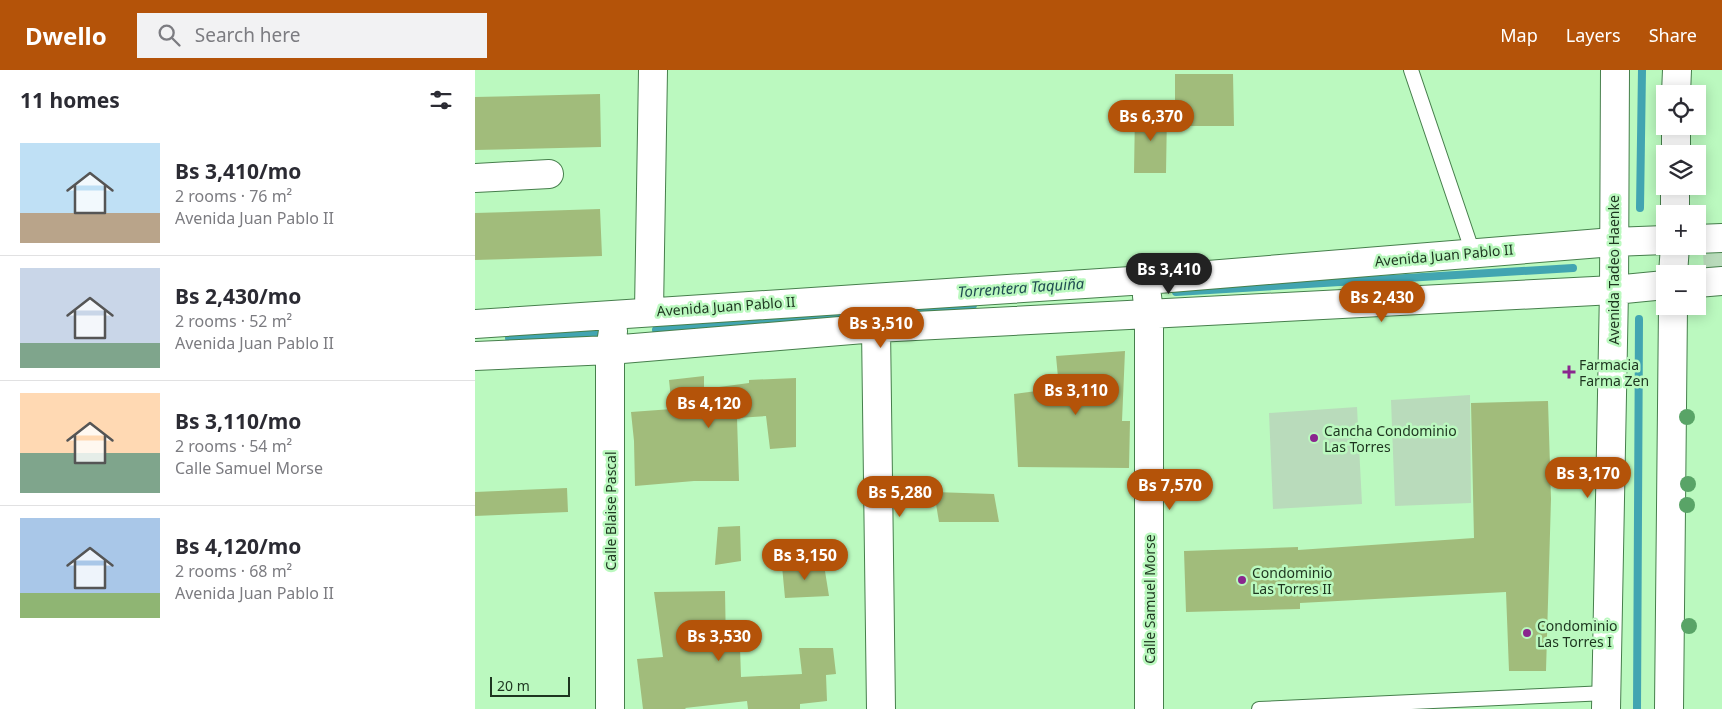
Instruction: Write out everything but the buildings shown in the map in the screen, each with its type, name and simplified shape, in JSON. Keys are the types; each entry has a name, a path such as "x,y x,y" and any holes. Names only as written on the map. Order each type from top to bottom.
{"street":[{"path":"649,311 653,70"},
{"name":"Avenida Tadeo Haenke","path":"1607,701 1614,290 1615,70"},
{"path":"1677,70 1677,85"},
{"path":"475,178 549,174"},
{"path":"1706,239 1722,238"},
{"name":"Avenida Juan Pablo II","path":"475,324 615,313 1146,280 1613,242 1656,240"},
{"name":"Calle Samuel Morse","path":"1146,280 1149,313 1149,709"},
{"path":"1706,282 1722,281"},
{"path":"475,356 610,350 876,328 1614,290 1656,286"},
{"name":"Calle Blaise Pascal","path":"610,709 610,350 615,313"},
{"path":"1669,709 1673,315"},
{"path":"876,328 881,709"}],"lane":[{"path":"1411,70 1473,253"},
{"path":"1259,709 1607,701"}],"green space":[{"path":"1722,253 1722,268 1706,269 1703,255"},
{"path":"1470,395 1471,503 1395,506 1391,400"},
{"path":"1357,407 1362,504 1273,509 1269,413"}],"waterway":[{"path":"1640,208 1642,70"},
{"name":"Torrentera Taquiña","path":"1176,292 1573,268"},
{"name":"Torrentera Taquiña","path":"656,330 973,305"},
{"path":"1637,709 1639,319"},
{"name":"Torrentera Taquiña","path":"509,338 602,332"}],"place":[{"name":"Farmacia Farma Zen","path":"1569,372"},
{"name":"Cancha Condominio Las Torres","path":"1314,438"},
{"name":"Condominio Las Torres II","path":"1242,580"},
{"name":"Condominio Las Torres I","path":"1527,633"}]}
